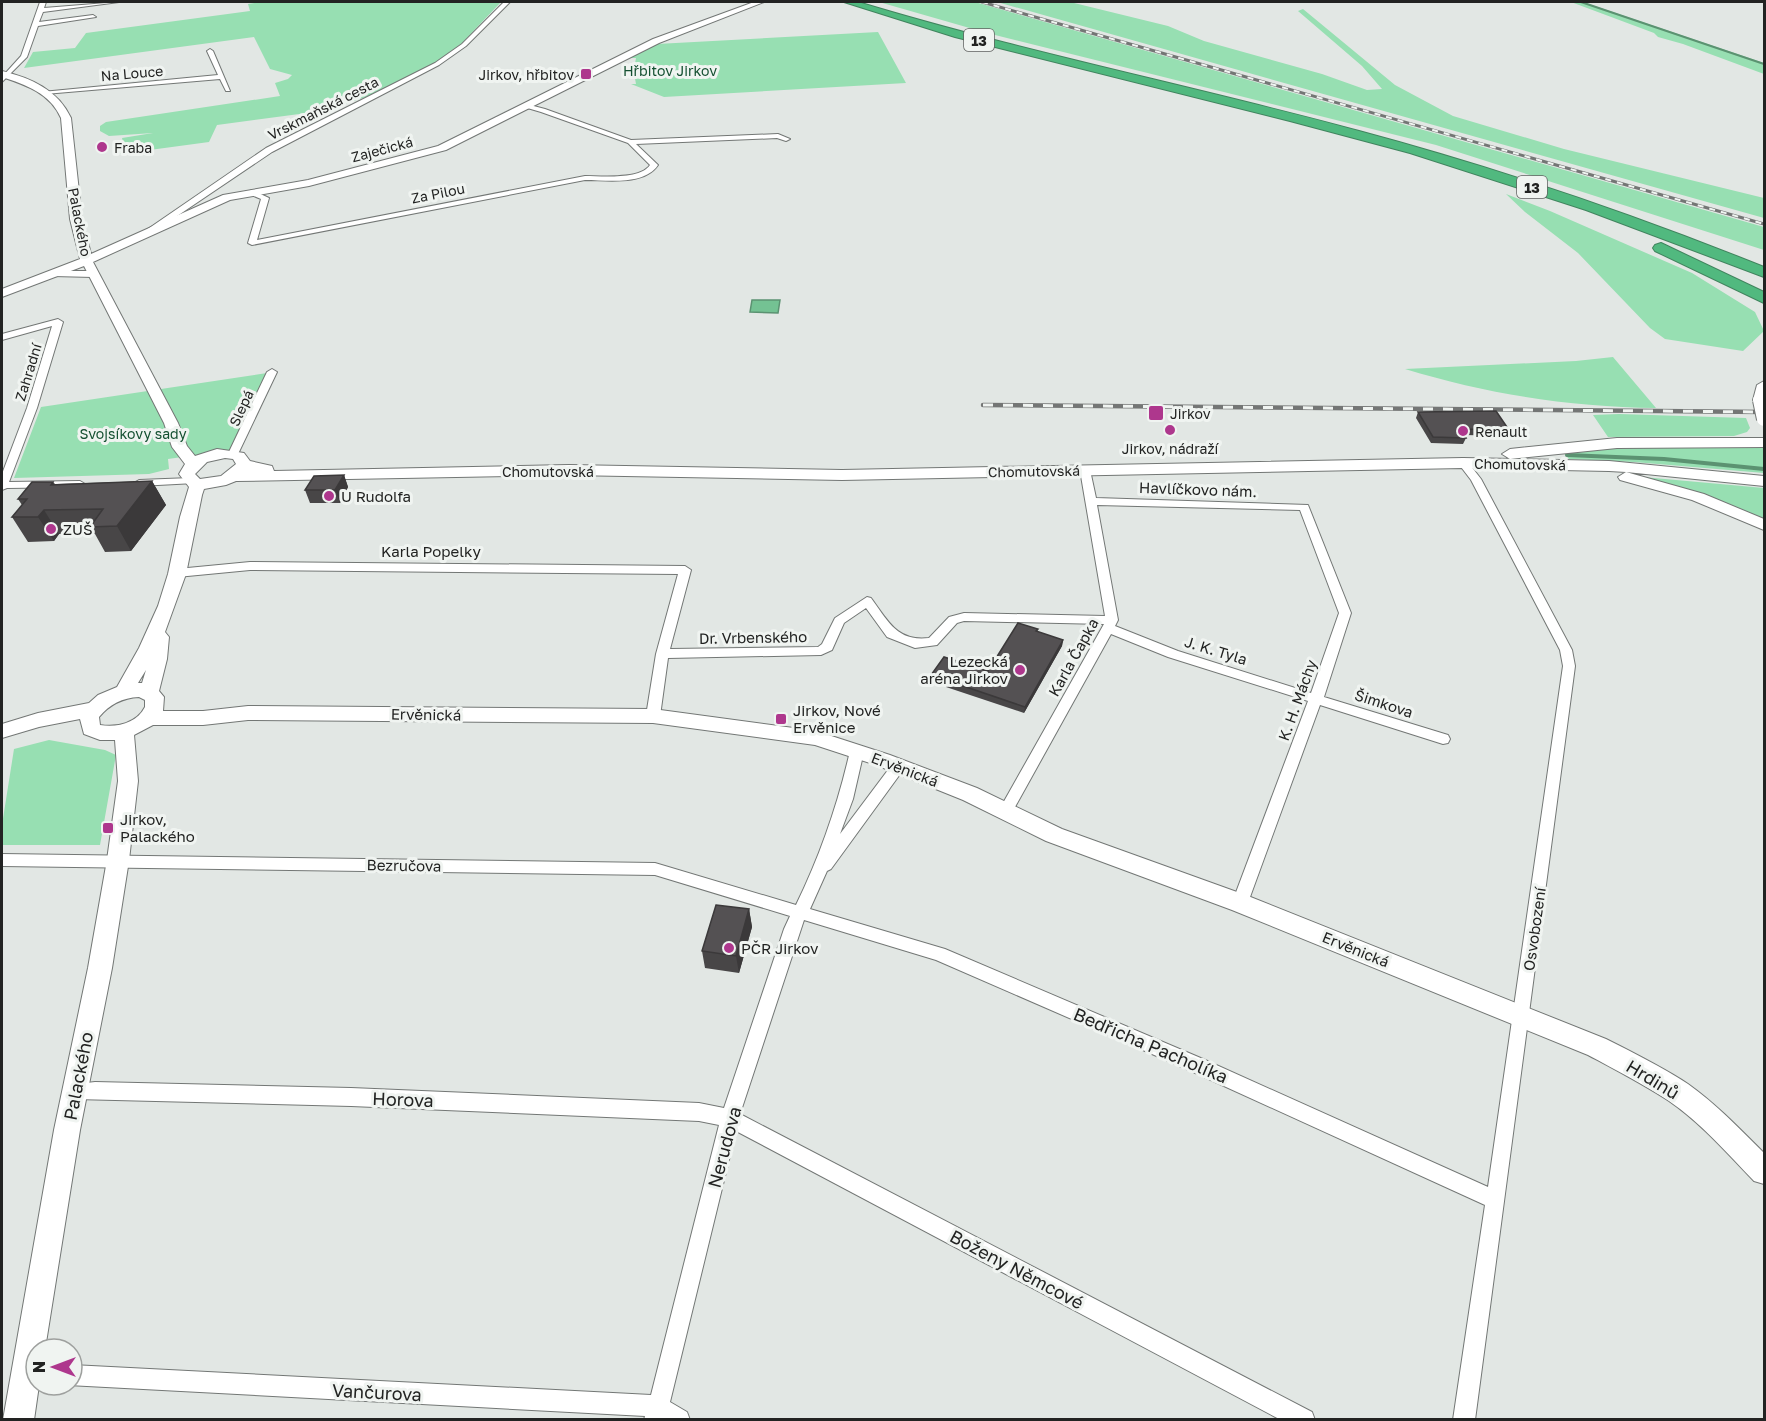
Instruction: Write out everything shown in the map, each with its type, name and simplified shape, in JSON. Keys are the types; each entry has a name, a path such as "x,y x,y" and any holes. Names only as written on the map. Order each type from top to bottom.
{"highway":[{"name":"13","path":"849,2 1027,52 1400,145 1656,229 1764,272"},
{"name":"13","path":"864,2 1033,49 1380,134 1559,188 1680,230 1764,263"},
{"path":"1294,117 1553,205 1642,241 1764,298"},
{"path":"1680,230 1764,254"}],"street":[{"path":"3,77 24,57 43,2"},
{"path":"41,10 116,2"},
{"name":"Vrskmaňská cesta","path":"144,234 269,150 437,64 464,45 507,2"},
{"name":"Zaječická","path":"2,293 56,274 211,204 252,192 309,183 442,148 656,41 760,2"},
{"path":"36,24 93,17"},
{"path":"210,51 220,77 228,90"},
{"name":"Palackého","path":"3,77 45,92 56,100 66,118 76,219 86,259 171,423 193,475"},
{"name":"Na Louce","path":"45,92 220,77"},
{"path":"526,106 630,142 778,136 786,139"},
{"name":"Za Pilou","path":"252,192 265,198 252,243 585,178 627,178 650,171 654,165 652,162 630,142"},
{"path":"56,274 93,274"},
{"name":"Zahradní","path":"2,337 58,322 32,408 2,486"},
{"name":"Slepá","path":"233,469 272,372"},
{"path":"1764,385 1760,400 1764,419"},
{"name":"Palackého","path":"171,423 195,447 214,455"},
{"path":"1463,463 1501,455 1596,444 1764,443"},
{"name":"Chomutovská","path":"193,475 214,455 233,469"},
{"name":"Chomutovská","path":"138,483 233,469 302,475 569,470 769,475 1463,463 1571,465 1698,473 1764,481"},
{"name":"Osvobození","path":"1463,463 1476,478 1559,635 1566,650 1569,666 1464,1419"},
{"path":"1571,465 1688,494 1733,510 1764,525"},
{"path":"185,539 202,501 212,488 233,469"},
{"name":"Karla Čapka","path":"1005,812 1110,624 1085,470"},
{"path":"2,737 91,716 107,698 124,692 161,625 185,539 193,475"},
{"path":"2,486 97,483"},
{"name":"Havlíčkovo nám.","path":"1090,501 1304,507"},
{"name":"K. H. Máchy","path":"1240,903 1316,699 1345,613 1304,507"},
{"name":"Karla Popelky","path":"177,573 250,566 685,570 662,654"},
{"name":"Dr. Vrbenského","path":"662,654 821,651 827,647 839,621 867,601 891,634 922,645 933,642 958,618 1110,624"},
{"name":"J. K. Tyla","path":"1110,624 1173,654 1316,699"},
{"path":"91,716 91,729 104,734 124,732 151,704 161,625"},
{"path":"653,716 662,654"},
{"name":"Ervěnická","path":"124,692 142,690 151,704 203,718 248,713 653,716 779,731 816,738 899,766 970,794 1054,835 1240,903 1522,1015"},
{"name":"Šimkova","path":"1316,699 1443,739"},
{"path":"2,731 38,720 91,716"},
{"name":"Palackého","path":"37,1337 75,1091 100,968 118,860 128,781 124,732"},
{"name":"Nerudova","path":"656,1413 730,1118 800,911 815,882 846,799 857,752"},
{"name":"Nerudova","path":"815,882 899,766"},
{"name":"Bezručova","path":"2,860 656,869 800,911"},
{"name":"Bedřicha Pacholíka","path":"800,911 939,954 1197,1065 1494,1199"},
{"name":"Hrdinů","path":"1522,1015 1598,1047 1647,1073 1680,1094 1713,1121 1764,1171"},
{"name":"Horova","path":"75,1091 363,1098 699,1112 730,1118"},
{"name":"Boženy Němcové","path":"730,1118 1304,1419"},
{"name":"Vančurova","path":"84,1377 656,1413 679,1419"},
{"name":"Palackého","path":"18,1419 25,1397"}],"green space":[{"path":"262,2 501,2 462,43 435,64 366,97 322,111 217,125 209,142 120,154 125,149 122,138 153,133 109,136 100,131 100,126 106,122 280,96 275,83 288,79 292,75 270,69 254,37 24,68 33,52 75,48 86,33 250,11 248,4"},
{"path":"879,2 975,2 1764,227 1764,250 1436,145 987,33"},
{"path":"997,2 1070,2 1168,26 1204,41 1322,74 1367,90 1382,89 1362,66 1298,11 1303,9 1395,85 1453,116 1564,149 1764,198 1764,218"},
{"path":"1571,2 1583,2 1764,63 1764,74 1658,37 1654,33"},
{"name":"Hřbitov Jirkov","path":"878,32 906,83 664,97 631,84 636,84 634,73 640,70 634,69 636,58 630,58 657,44"},
{"path":"1506,194 1692,273 1755,312 1764,331 1743,351 1665,339 1650,328 1578,253 1525,212"},
{"path":"1613,357 1656,408 1592,405 1529,398 1467,386 1405,369 1576,361"},
{"name":"Svojsíkovy sady","path":"267,373 232,450 168,459 169,469 149,474 14,478 41,407"},
{"path":"1593,415 1746,418 1750,428 1747,432 1734,436 1608,437"},
{"path":"1615,447 1763,447 1764,473 1569,459 1563,452"},
{"path":"1643,477 1764,488 1764,520 1699,493"},
{"path":"49,740 105,750 116,755 100,845 2,845 2,825 14,749"}],"shaded area":[{"path":"752,300 780,300 778,313 750,312"}],"building":[{"name":"Renault","path":"1496,411 1509,430 1461,429 1466,438 1433,437 1418,412"},
{"path":"344,475 335,490 305,490 314,476"},
{"path":"152,481 117,526 90,527 103,509 44,510 38,517 12,517 27,499 18,499 32,482 53,482 51,485"},
{"name":"Lezecká aréna Jirkov","path":"1018,623 1063,640 1025,707 931,675 944,657 988,671"},
{"path":"716,905 749,909 736,956 702,951"}],"waterway":[{"path":"1581,2 1764,64"},
{"path":"1567,455 1664,459 1764,469"}],"railway":[{"path":"982,2 1764,224"},
{"path":"983,405 1764,412"}],"place":[{"name":"Jirkov, hřbitov","path":"586,74"},
{"name":"Fraba","path":"102,147"},
{"name":"Jirkov","path":"1156,413"},
{"name":"Jirkov, nádraží","path":"1170,430"},
{"name":"Renault","path":"1463,431"},
{"name":"U Rudolfa","path":"329,496"},
{"name":"ZUŠ","path":"51,529"},
{"name":"Lezecká aréna Jirkov","path":"1020,670"},
{"name":"Jirkov, Nové Ervěnice","path":"781,719"},
{"name":"Jirkov, Palackého","path":"108,828"},
{"name":"PČR Jirkov","path":"729,948"}]}
